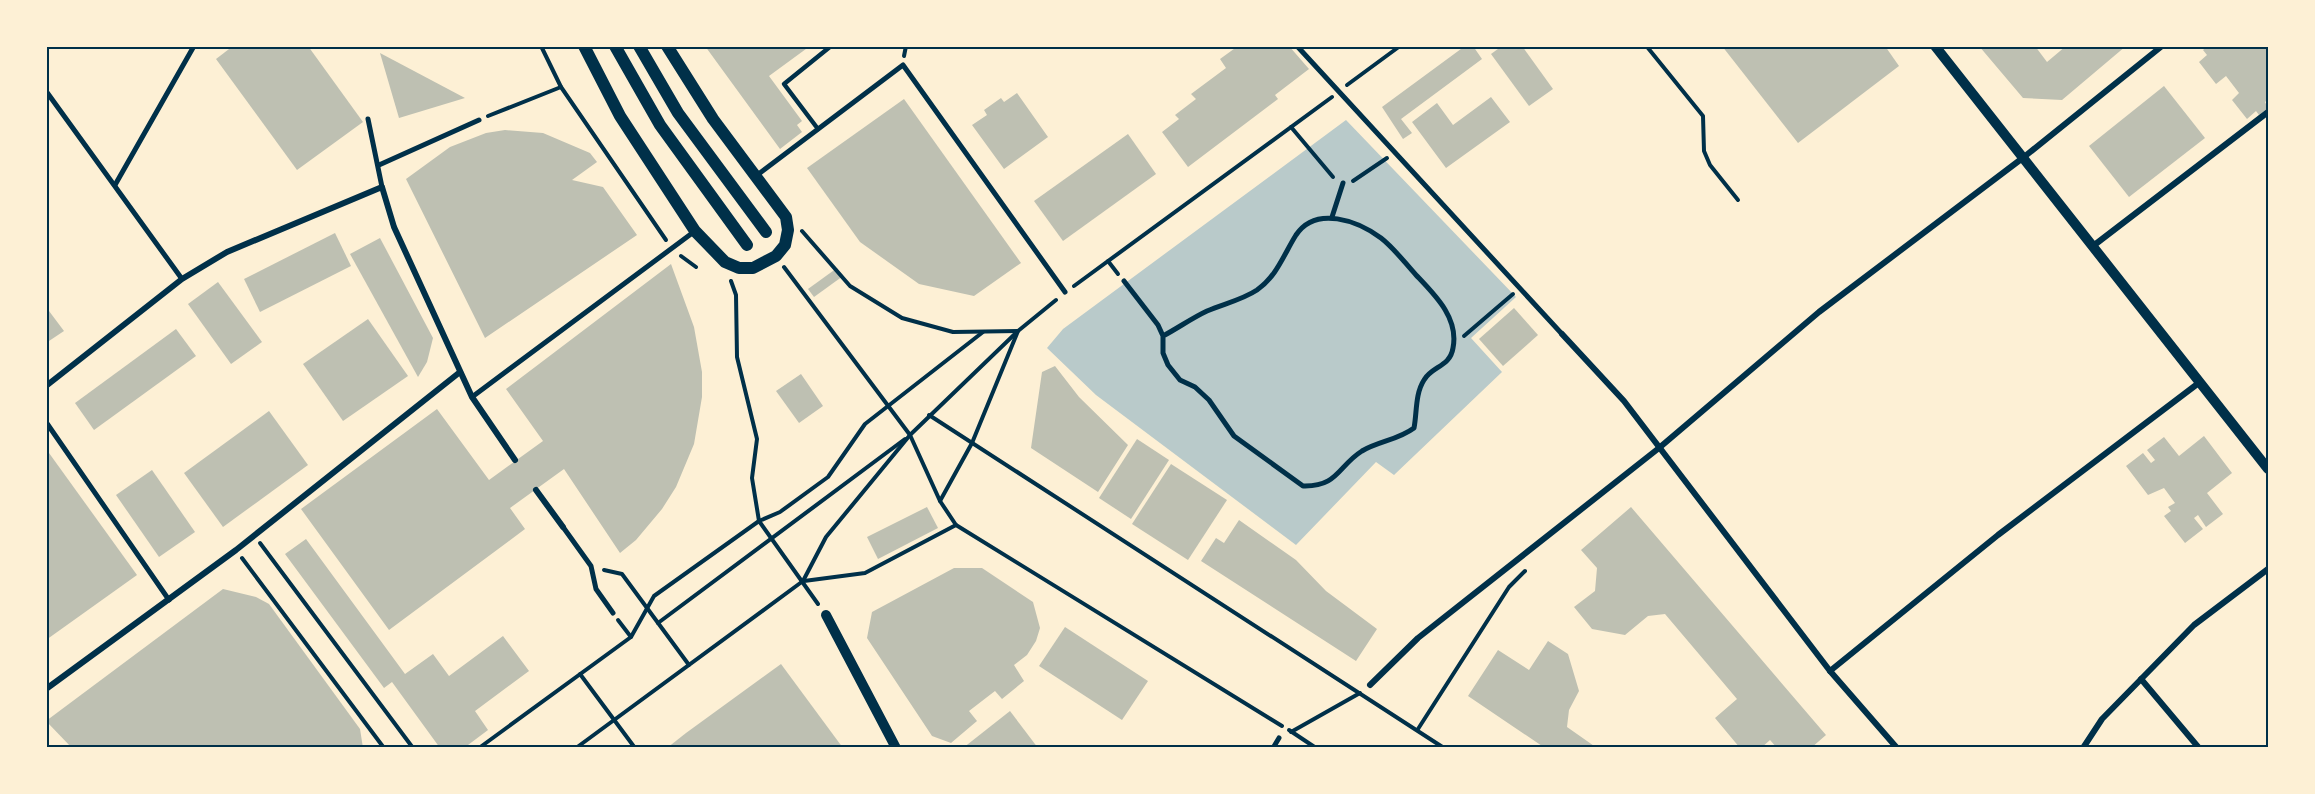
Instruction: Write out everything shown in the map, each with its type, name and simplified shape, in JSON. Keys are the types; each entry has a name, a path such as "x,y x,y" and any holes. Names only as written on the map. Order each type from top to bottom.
{"main road":[{"path":"584,46 620,116 694,231 725,262 739,268 753,268 776,256 785,245 788,230 786,217 713,119 668,46"},
{"path":"615,46 660,125 747,245"},
{"path":"639,46 678,113 766,232"}],"street":[{"path":"115,185 194,46"},
{"path":"1297,46 1624,401 1830,671 1898,747"},
{"path":"1935,46 2268,469"},
{"path":"1370,685 1418,638 1659,448 1819,312 2024,157 2162,46"},
{"path":"756,176 903,65 1065,292"},
{"path":"46,91 182,279"},
{"path":"2093,246 2268,112"},
{"path":"368,119 379,165 381,187 394,227 472,397 515,460"},
{"path":"379,165 479,120"},
{"path":"1332,217 1344,183"},
{"path":"46,386 182,279 227,252 381,187"},
{"path":"1124,281 1158,326 1163,336 1163,353 1168,365 1180,380 1195,387 1209,400 1234,436 1303,486 1316,487 1328,483 1363,451 1401,438 1414,428 1422,383 1426,376 1446,363 1453,350 1454,341 1450,318 1430,290 1382,239 1355,225 1332,217 1316,220 1303,228 1277,270 1257,290 1205,312 1163,336"},
{"path":"472,397 694,231"},
{"path":"46,689 236,550 460,372"},
{"path":"1830,671 1998,535 2200,382"},
{"path":"46,422 169,600"},
{"path":"536,490 591,566 596,589 613,613"},
{"path":"2083,747 2102,719 2194,625 2268,569"},
{"path":"826,615 896,747"},
{"path":"2141,679 2199,747"},
{"path":"1273,747 1279,738"}],"lane":[{"path":"818,129 784,84 831,46"}],"path":[{"path":"541,46 561,87 672,249 696,267"},
{"path":"576,747 803,581 826,537 910,435 1018,331 1065,292 1400,46"},
{"path":"1648,48 1703,116 1704,152 1710,165 1738,200"},
{"path":"479,120 561,87"},
{"path":"1291,127 1330,174 1344,183 1361,178 1395,152"},
{"path":"799,227 850,286 902,318 953,332 1018,331"},
{"path":"776,256 910,435 940,501 956,525 1316,747"},
{"path":"725,262 736,295 737,357 757,439 752,478 759,521 826,615"},
{"path":"1454,341 1470,333 1520,288"},
{"path":"940,501 972,443 1018,331"},
{"path":"479,747 631,637 654,596 759,521 780,512 828,477 865,424 983,332"},
{"path":"929,415 1444,747"},
{"path":"658,623 910,435"},
{"path":"803,581 865,573 956,525"},
{"path":"254,536 413,747"},
{"path":"236,550 384,747"},
{"path":"591,566 622,574 688,664"},
{"path":"1418,729 1509,587 1531,566"},
{"path":"613,613 631,637"},
{"path":"580,674 635,747"},
{"path":"1279,738 1359,693"}],"shaded area":[{"path":"1346,120 1516,297 1471,338 1502,372 1394,475 1376,462 1296,545 1096,395 1047,348 1063,329"}],"building":[{"path":"233,46 308,46 363,122 297,170 216,59"},
{"path":"705,46 810,46 769,76 802,121 797,125 802,132 780,149"},
{"path":"1238,46 1289,46 1309,69 1275,95 1278,99 1188,167 1162,132 1179,119 1175,115 1196,99 1191,94 1226,68 1220,59"},
{"path":"1465,46 1473,46 1482,59 1401,119 1412,133 1403,139 1382,107"},
{"path":"1502,46 1522,46 1553,89 1529,106 1491,54"},
{"path":"1722,46 1885,46 1899,66 1798,143"},
{"path":"1979,46 2035,46 2047,62 2066,46 2126,46 2062,100 2023,98"},
{"path":"2208,46 2268,46 2268,99 2265,102 2268,108 2259,115 2256,111 2247,119 2232,100 2239,93 2226,76 2216,84 2199,62 2207,55 2203,50"},
{"path":"380,53 465,98 399,118"},
{"path":"2164,86 2205,138 2129,197 2089,146"},
{"path":"1017,93 1048,137 1004,169 972,125 987,115 984,110 1001,98 1004,102"},
{"path":"1491,97 1510,122 1446,168 1412,122 1437,103 1453,125"},
{"path":"904,99 1021,263 974,296 919,284 860,242 807,168"},
{"path":"505,130 543,133 590,153 597,162 572,180 603,187 637,235 485,338 406,179 450,147 486,133"},
{"path":"1128,134 1156,174 1063,241 1034,201"},
{"path":"335,233 351,266 260,312 244,279"},
{"path":"380,238 433,338 427,362 418,377 350,254"},
{"path":"671,264 694,327 702,372 702,397 694,444 676,487 662,509 636,540 620,553 564,469 510,508 525,529 389,630 301,509 437,409 489,480 543,441 506,389"},
{"path":"837,268 843,276 814,297 808,289"},
{"path":"218,282 262,342 231,364 188,304"},
{"path":"46,307 64,331 46,343"},
{"path":"1514,308 1538,335 1503,366 1479,339"},
{"path":"368,319 408,376 343,421 303,364"},
{"path":"176,329 196,356 94,430 75,403"},
{"path":"1055,366 1079,397 1128,445 1098,492 1031,448 1042,372"},
{"path":"801,374 823,406 799,423 776,391"},
{"path":"269,411 308,465 223,527 184,473"},
{"path":"2204,436 2232,473 2207,493 2223,514 2206,527 2198,515 2194,518 2203,529 2185,543 2164,516 2171,511 2168,507 2175,503 2164,488 2148,495 2126,466 2143,453 2151,463 2155,460 2147,450 2164,437 2179,456"},
{"path":"1137,439 1169,460 1131,519 1099,498"},
{"path":"49,453 137,575 46,640 46,455"},
{"path":"1171,464 1227,500 1188,560 1132,524"},
{"path":"152,470 195,532 159,557 116,495"},
{"path":"927,507 938,528 878,559 867,537"},
{"path":"1631,507 1826,735 1811,748 1777,748 1770,740 1761,748 1740,748 1715,718 1737,699 1665,614 1648,616 1625,635 1592,629 1574,607 1595,591 1597,568 1581,550"},
{"path":"1239,520 1296,560 1326,591 1377,629 1356,661 1201,561 1216,538 1224,543"},
{"path":"306,539 405,674 433,654 449,676 503,636 529,671 475,711 488,730 464,748 440,748 392,682 384,688 285,554"},
{"path":"954,568 982,568 1033,602 1040,628 1036,641 1027,655 1014,665 1024,681 1002,699 995,691 969,711 977,721 951,743 932,736 867,638 872,612"},
{"path":"223,589 256,597 269,604 360,729 363,748 72,748 46,721"},
{"path":"1065,627 1148,681 1122,720 1039,666"},
{"path":"1548,641 1568,654 1579,691 1569,710 1567,727 1597,748 1545,748 1468,696 1498,650 1529,670"},
{"path":"781,664 843,748 667,748 686,733"},
{"path":"1010,711 1038,748 963,748"}]}
